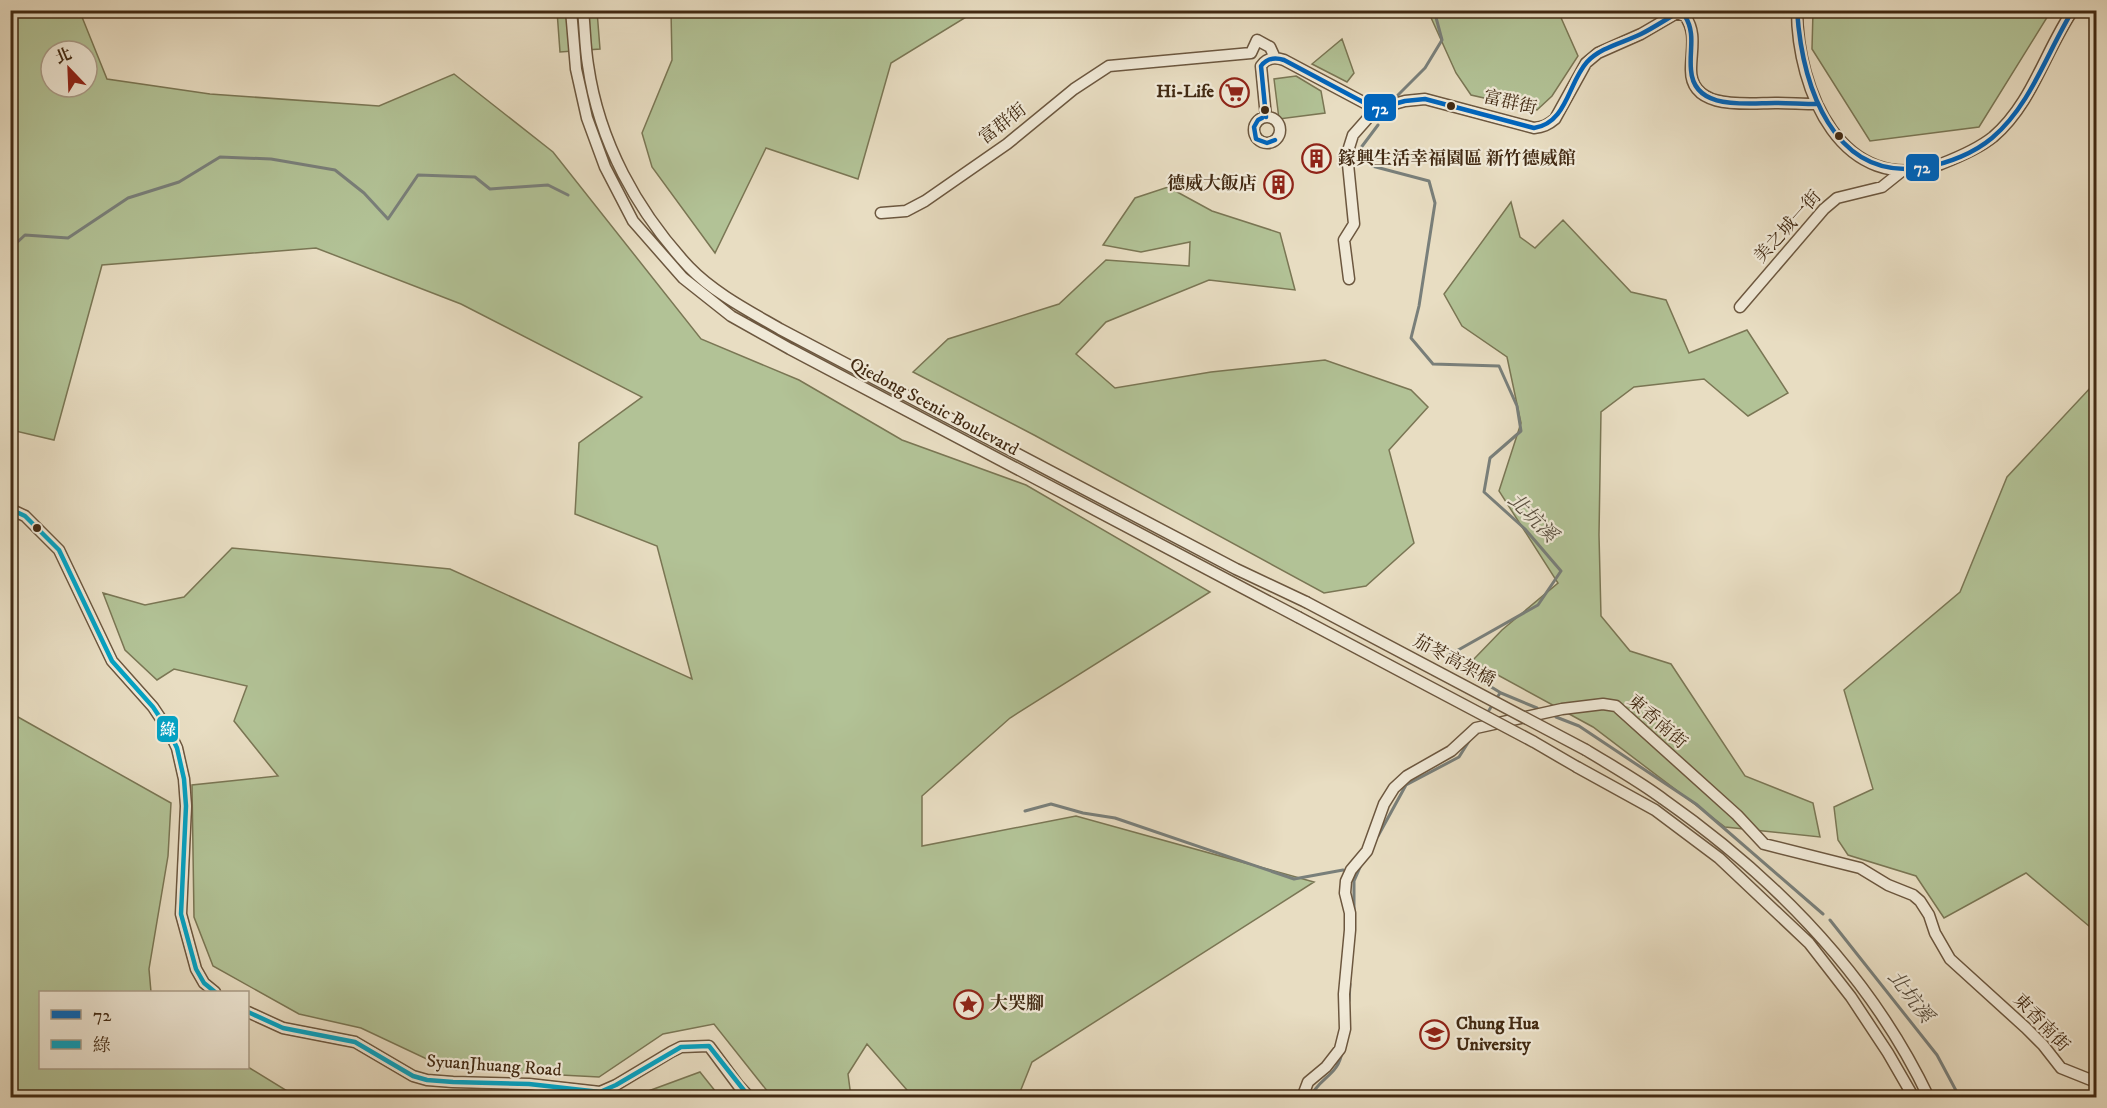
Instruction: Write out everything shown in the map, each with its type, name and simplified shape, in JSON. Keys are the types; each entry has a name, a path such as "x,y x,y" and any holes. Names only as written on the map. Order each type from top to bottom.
{"street":[{"name":"Qiedong Scenic Boulevard","path":"571,10 576,69 587,118 605,167 633,221 683,278 730,316 1298,617"},
{"name":"Qiedong Scenic Boulevard","path":"583,10 588,66 598,112 617,162 642,210 690,268 744,308 1236,569 1306,602"},
{"path":"1797,10 1797,37 1805,69 1824,120 1836,138 1866,161 1902,171 1927,168 1958,158 1993,137 2013,116 2027,94 2073,10"},
{"name":"富群街","path":"1376,109 1405,101 1425,99 1534,128 1549,125 1555,119 1586,63 1598,53 1641,34 1677,13 1685,16 1693,33 1692,77 1704,96 1736,103 1817,104"},
{"path":"1266,117 1261,71 1270,59 1270,47 1257,40 1251,53 1270,59 1284,60 1376,109 1353,135 1347,154 1354,224 1344,240 1349,279"},
{"name":"富群街","path":"881,213 906,211 925,201 1007,144 1074,89 1109,66 1251,53"},
{"name":"美之城一街","path":"1740,307 1824,209 1837,198 1882,187 1902,171"},
{"path":"10,509 25,516 59,550 112,661 153,707 177,748 184,780 186,806 181,914 196,969 204,983 213,991"},
{"name":"茄苳高架橋","path":"1306,602 1586,750 1662,798 1736,854 1821,936 1863,987 1900,1043 1929,1098"},
{"name":"茄苳高架橋","path":"1298,617 1534,742 1655,810 1719,858 1809,943 1851,997 1914,1098"},
{"name":"東香南街","path":"1302,1098 1308,1083 1326,1067 1340,1049 1345,1029 1344,994 1350,930 1350,913 1345,893 1346,881 1351,870 1367,851 1384,804 1394,788 1407,776 1451,751 1476,728 1562,709 1603,704 1616,706 1737,815 1764,844 1860,868 1920,901 1950,959 2026,1028 2061,1068 2097,1082"},
{"name":"SyuanJhuang Road","path":"249,1012 283,1028 355,1042 412,1076 453,1082 529,1084 600,1092 681,1047 709,1046 750,1098"}],"green space":[{"path":"11,10 67,11 82,17 91,39 39,39 39,99 99,99 99,59 107,79 210,94 379,106 454,74 553,152 701,339 799,380 902,440 1026,485 1210,592 1010,718 922,796 922,846 1076,816 1314,882 1032,1062 1018,1097 913,1097 867,1044 848,1074 851,1097 772,1097 714,1024 663,1034 599,1077 448,1069 361,1028 299,1014 213,966 194,917 192,785 278,776 234,721 247,686 174,669 157,680 125,650 103,593 145,605 184,597 232,548 450,569 692,679 657,546 575,514 579,443 642,397 461,304 316,248 102,265 54,440 11,430"},
{"path":"671,10 976,11 891,63 858,179 766,148 715,253 652,167 642,133 672,60"},
{"path":"1813,10 2051,11 1979,127 1870,141 1812,49"},
{"path":"557,11 597,11 600,49 560,52"},
{"path":"1428,11 1558,11 1578,56 1552,96 1537,110 1471,95 1456,73"},
{"path":"1342,39 1354,73 1347,82 1312,64"},
{"path":"1296,76 1321,91 1325,113 1279,119 1274,79"},
{"path":"1168,187 1212,211 1280,233 1295,290 1209,280 1106,322 1076,354 1115,388 1211,372 1325,360 1411,390 1428,407 1389,450 1414,543 1366,586 1324,593 1034,435 913,372 948,339 1059,304 1106,260 1189,266 1190,242 1141,252 1103,245 1135,198"},
{"path":"1511,202 1520,237 1535,248 1563,220 1631,292 1666,300 1689,353 1747,330 1788,393 1748,416 1704,379 1634,387 1601,412 1599,535 1601,616 1630,651 1671,664 1745,776 1813,803 1820,837 1725,827 1593,727 1472,661 1502,630 1558,583 1499,491 1521,423 1507,357 1462,326 1444,294"},
{"path":"2093,385 2096,385 2096,932 2026,873 1944,918 1916,876 1848,855 1838,840 1834,807 1873,789 1844,690 1960,592 2007,477"},
{"path":"18,717 171,803 168,856 149,969 151,991 39,991 39,1069 249,1068 297,1097 11,1097 10,723"},
{"path":"700,1072 720,1097 632,1097"}],"waterway":[{"name":"北坑溪","path":"910,10 928,14 930,10"},
{"name":"北坑溪","path":"1392,101 1425,68 1442,40 1434,10"},
{"name":"北坑溪","path":"1378,125 1360,149 1372,166 1429,181 1435,203 1419,306 1411,338 1433,364 1499,366 1517,406 1521,431 1490,458 1484,492 1525,529 1561,571 1538,605 1444,658 1501,693 1537,708"},
{"path":"10,249 25,235 68,238 128,198 179,182 220,157 271,159 335,170 364,193 388,219 418,175 475,177 490,189 548,185 568,195"},
{"path":"1486,715 1500,693"},
{"name":"北坑溪","path":"1556,717 1579,726 1696,804 1823,914"},
{"path":"1378,836 1406,785 1459,757 1471,738"},
{"path":"1025,811 1051,804 1083,813 1115,818 1294,879 1343,870"},
{"path":"1354,914 1354,881 1361,865"},
{"name":"北坑溪","path":"1830,920 1937,1055 1960,1098"},
{"path":"1349,1001 1350,984"},
{"path":"1310,1098 1318,1085 1337,1066 1342,1051"}],"transit line":[{"name":"72","path":"1797,10 1806,68 1815,97 1828,123 1845,144 1867,160 1894,168 1926,167 1943,163 1969,153 1992,138 2006,125 2028,94 2073,10"},
{"name":"72","path":"1266,117 1261,66 1271,59 1277,59 1284,60 1376,109 1405,101 1425,99 1534,128 1554,119 1581,71 1593,57 1605,49 1646,32 1677,13 1685,16 1690,29 1691,70 1694,83 1701,92 1723,102 1817,104"},
{"name":"72","path":"1262,118 1254,127 1256,139 1267,143 1275,140"},
{"name":"綠","path":"10,509 25,516 59,550 112,661 153,707 177,748 184,779 186,806 181,914 196,969 204,983 214,991"},
{"name":"綠","path":"249,1012 283,1028 355,1042 413,1076 427,1080 453,1082 529,1084 600,1092 681,1047 709,1046 750,1098"}],"place":[{"name":"Hi-Life","path":"1235,92"},
{"name":"鎵興生活幸福園區 新竹德威館","path":"1317,159"},
{"name":"德威大飯店","path":"1278,184"},
{"name":"大哭腳","path":"969,1004"},
{"name":"Chung Hua University","path":"1435,1034"}]}
